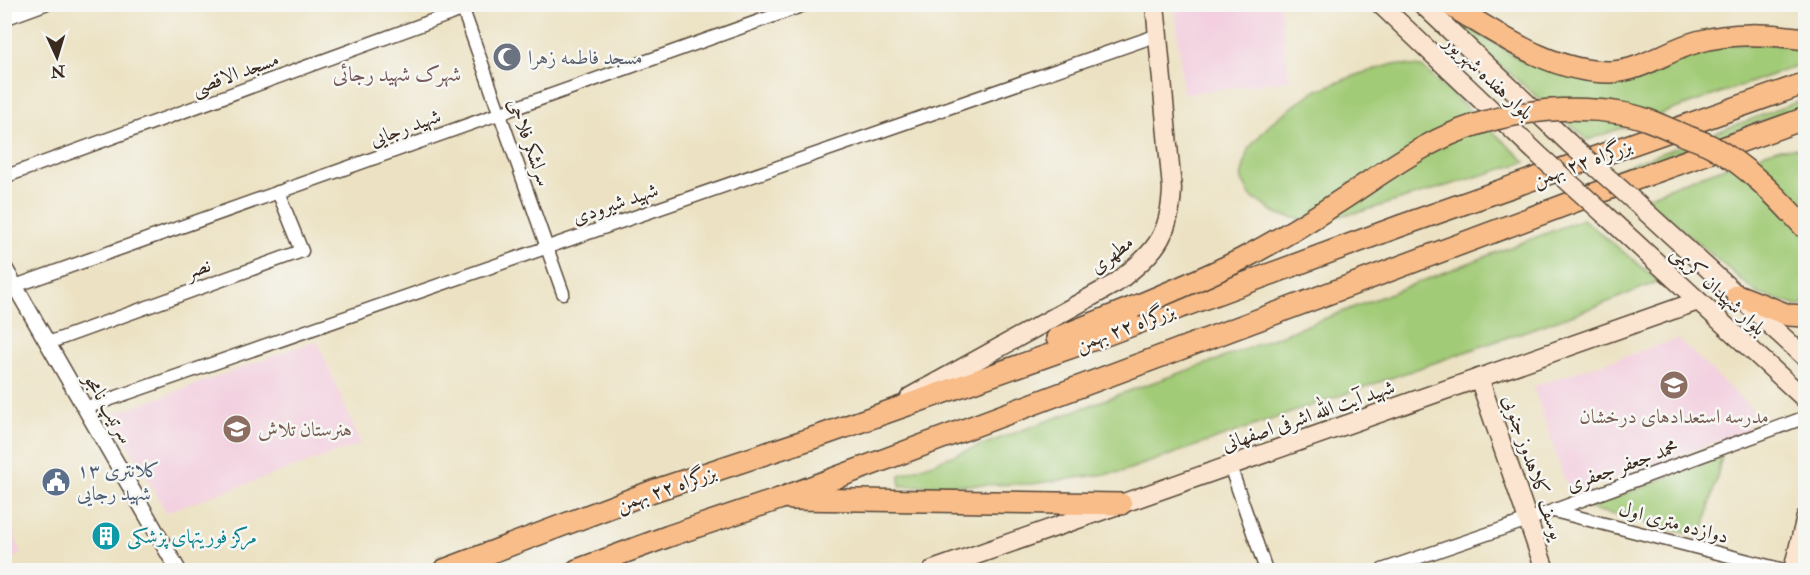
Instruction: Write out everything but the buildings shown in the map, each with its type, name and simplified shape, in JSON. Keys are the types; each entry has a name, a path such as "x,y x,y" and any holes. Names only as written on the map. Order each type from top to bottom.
{"highway":[{"path":"1453,6 1513,43 1553,61 1585,70 1612,72 1636,68 1696,42 1737,36 1771,34 1806,39"},
{"name":"بزرگراه ۲۲ بهمن","path":"444,570 653,492 1080,344 1400,226 1806,83"},
{"path":"789,446 1183,287 1242,259 1331,207 1429,144 1473,126 1512,115 1587,109 1624,113 1661,125 1710,146 1742,167 1769,190 1806,229"},
{"name":"بزرگراه ۲۲ بهمن","path":"577,570 779,499 1597,193 1806,118"},
{"path":"1761,134 1806,135"},
{"path":"1737,296 1788,315 1806,316"},
{"path":"779,499 1121,504"}],"main road":[{"name":"مطهری","path":"910,397 1116,283 1146,259 1157,245 1165,230 1171,208 1172,189 1155,4"},
{"name":"بلوار هفده شهریور","path":"1380,4 1603,213"},
{"name":"بلوار هفده شهریور","path":"1422,4 1570,144 1634,201"},
{"name":"بلوار شهیدان کریمی","path":"1634,201 1806,358"},
{"name":"بلوار شهیدان کریمی","path":"1603,213 1806,400"},
{"name":"شهید آیت الله اشرفی اصفهانی","path":"945,568 1698,301"},
{"name":"یوسف کلاهدوز جنوبی","path":"1479,378 1545,570"},
{"path":"1793,570 1806,517"}],"street":[{"path":"4,19 45,4"},
{"name":"مسجد الاقصی","path":"4,177 462,7 478,4"},
{"name":"شهید رجایی","path":"15,286 807,4"},
{"name":"سرلشکر فلاحی","path":"462,7 563,293"},
{"name":"شهید شیرودی","path":"85,408 1158,35"},
{"name":"نصر","path":"48,344 302,251 279,192"},
{"name":"سرتیپ نامجو","path":"4,267 178,570"},
{"name":"محمد جعفر جعفری","path":"1382,570 1554,511 1806,417"},
{"path":"1230,466 1266,570"},
{"name":"دوازده متری اول","path":"1554,511 1784,570"}],"shaded area":[{"path":"1175,5 1280,5 1289,80 1183,94"},
{"path":"1678,339 1752,409 1747,431 1569,493 1533,386"},
{"name":"هنرستان تلاش","path":"317,340 361,444 166,512 112,415"},
{"path":"4,503 21,554 7,561 10,570 5,570"}],"green space":[{"path":"1463,24 1522,61 1595,82 1625,78 1710,45 1767,43 1805,48 1805,63 1588,140 1456,28"},
{"path":"1394,64 1422,67 1526,162 1360,212 1310,221 1279,215 1251,197 1241,178 1248,149 1272,122 1313,92 1359,74"},
{"path":"1805,99 1805,105 1621,173 1616,170"},
{"path":"1805,148 1805,305 1798,306 1757,293 1645,198 1777,149"},
{"path":"1583,219 1659,281 1603,304 1121,472 1031,484 900,486 900,475 1217,360"},
{"path":"1722,456 1702,537 1587,508"}],"place":[{"name":"مسجد فاطمه زهرا","path":"507,57"},
{"name":"مدرسه استعدادهای درخشان","path":"1674,385"},
{"name":"هنرستان تلاش","path":"237,429"},
{"name":"کلانتری ۱۳ شهید رجایی","path":"56,482"},
{"name":"مرکز فوریتهای پزشکی","path":"106,536"}],"district":[{"name":"شهرک شهید رجائی","path":"397,74"}]}
